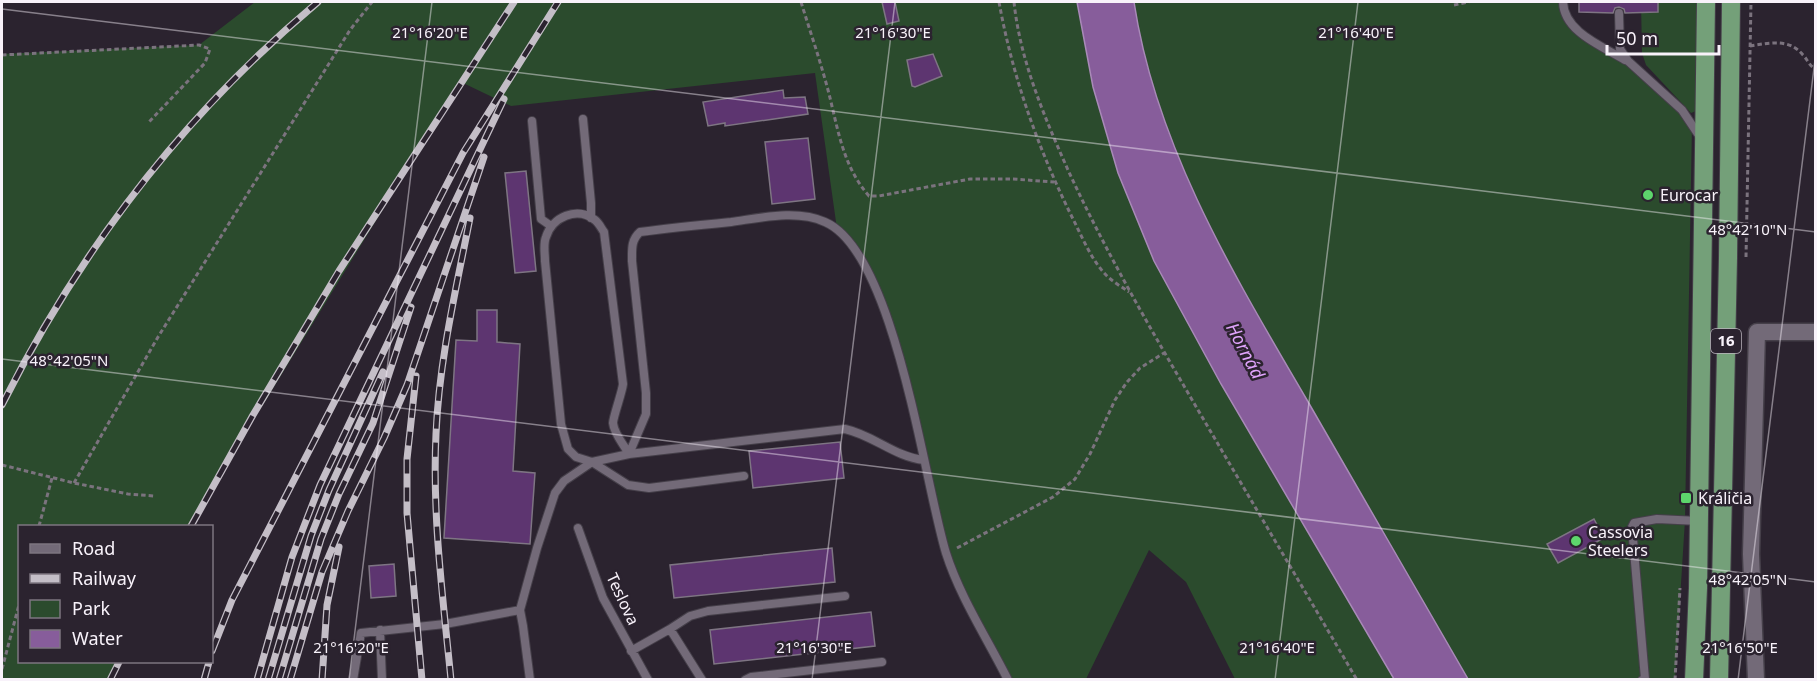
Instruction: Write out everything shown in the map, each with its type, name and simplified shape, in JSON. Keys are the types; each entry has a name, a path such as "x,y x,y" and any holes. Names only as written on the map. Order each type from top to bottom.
{"highway":[{"name":"16","path":"1694,680 1698,588 1706,2"},
{"name":"16","path":"1719,680 1731,2"}],"street":[{"path":"1756,680 1751,554 1757,332 1815,332"}],"lane":[{"path":"1563,2 1563,10 1567,19 1577,30 1628,61 1682,110 1704,143"},
{"path":"1619,13 1620,49 1628,61"},
{"path":"583,119 591,218"},
{"path":"532,121 541,219 550,226"},
{"path":"629,454 612,421 623,384 604,232 596,221 574,213 560,217 550,226 544,239 544,261 561,424 568,449 576,457 592,462 638,488 744,476"},
{"path":"629,454 645,414 646,393 632,261 632,244 635,236 640,232 652,230 778,216 803,216 825,221 837,229 861,258 890,322 947,554 958,583 1008,680"},
{"path":"530,680 520,610 537,548 555,493 564,481 592,462 629,454 844,429 856,432 910,458 924,460"},
{"path":"1642,680 1645,679 1632,527 1634,523 1657,519 1699,521"},
{"name":"Teslova","path":"578,528 603,598 648,680"},
{"path":"631,651 690,616 708,611 845,596"},
{"path":"353,680 361,633 446,624 520,610"},
{"path":"670,629 702,680"},
{"path":"380,630 382,680"},
{"path":"745,680 751,677 882,662"}],"path":[{"path":"74,483 158,337 350,30 372,2"},
{"path":"801,2 828,88 843,149 856,181 869,196 970,179 1054,182"},
{"path":"999,2 1014,72 1054,182 1088,249 1106,275 1130,293"},
{"path":"1014,2 1030,76 1056,142 1092,222 1164,353 1357,680"},
{"path":"1454,5 1469,2"},
{"path":"1746,257 1750,2"},
{"path":"1750,46 1778,42 1794,47 1815,69"},
{"path":"2,55 200,45 210,50 205,63 148,123"},
{"path":"947,554 1053,497 1075,479 1090,454 1115,400 1127,382 1140,368 1164,353"},
{"path":"3,466 128,494 154,496"},
{"path":"39,525 52,478"},
{"path":"2,669 18,609"}],"green space":[{"path":"255,2 1077,2 1079,16 1221,384 1394,679 1235,679 1186,582 1149,550 1086,679 1007,679 947,554 905,378 878,293 837,229 815,73 511,106 461,82 213,486 193,525 18,525 18,663 121,663 113,679 2,679 2,54 199,45"},
{"path":"1134,2 1563,2 1567,19 1628,61 1692,124 1685,520 1675,679 1468,679 1225,255 1179,157 1160,106 1145,55"},
{"path":"1641,2 1696,2 1696,111 1691,113 1646,65 1642,53"}],"water":[{"name":"Hornád","path":"1077,2 1134,2 1145,56 1160,108 1201,208 1252,305 1468,679 1394,679 1221,384 1154,261 1118,173 1093,87"}],"building":[{"path":"882,2 895,2 899,21 887,24"},
{"path":"1579,2 1658,2 1658,12 1625,13 1624,9 1619,7 1615,8 1613,13 1579,12"},
{"path":"933,54 942,76 915,87 912,86 907,60"},
{"path":"783,90 784,98 805,97 808,114 725,126 725,123 708,126 703,102"},
{"path":"808,138 815,199 772,204 765,142"},
{"path":"526,171 536,271 515,273 505,173"},
{"path":"477,310 497,310 497,342 520,344 513,471 535,473 530,544 444,538 456,340 477,341"},
{"path":"840,442 844,478 753,488 749,451"},
{"name":"Cassovia Steelers","path":"1594,519 1604,538 1558,563 1547,544"},
{"path":"832,548 835,582 674,598 670,565"},
{"path":"394,564 396,596 371,598 369,566"},
{"path":"871,612 875,646 714,664 710,630"}],"railway":[{"path":"2,405 66,292 139,187 223,90 318,2"},
{"path":"192,525 253,415 339,271 514,2"},
{"path":"213,648 232,600 463,153 558,2"},
{"path":"257,680 292,557 320,485 504,99"},
{"path":"290,680 322,572 407,385 484,157"},
{"path":"451,680 437,526 436,434 444,352 470,218"},
{"path":"279,680 321,539 339,494 373,423 411,307"},
{"path":"268,680 311,536 329,490 383,372"},
{"path":"416,376 407,459 407,513 422,680"},
{"path":"322,680 327,605 339,547"},
{"path":"110,680 118,663"},
{"path":"204,680 209,663"}],"place":[{"name":"Eurocar","path":"1648,195"},
{"name":"Králičia","path":"1686,498"},
{"name":"Cassovia Steelers","path":"1576,541"}]}
